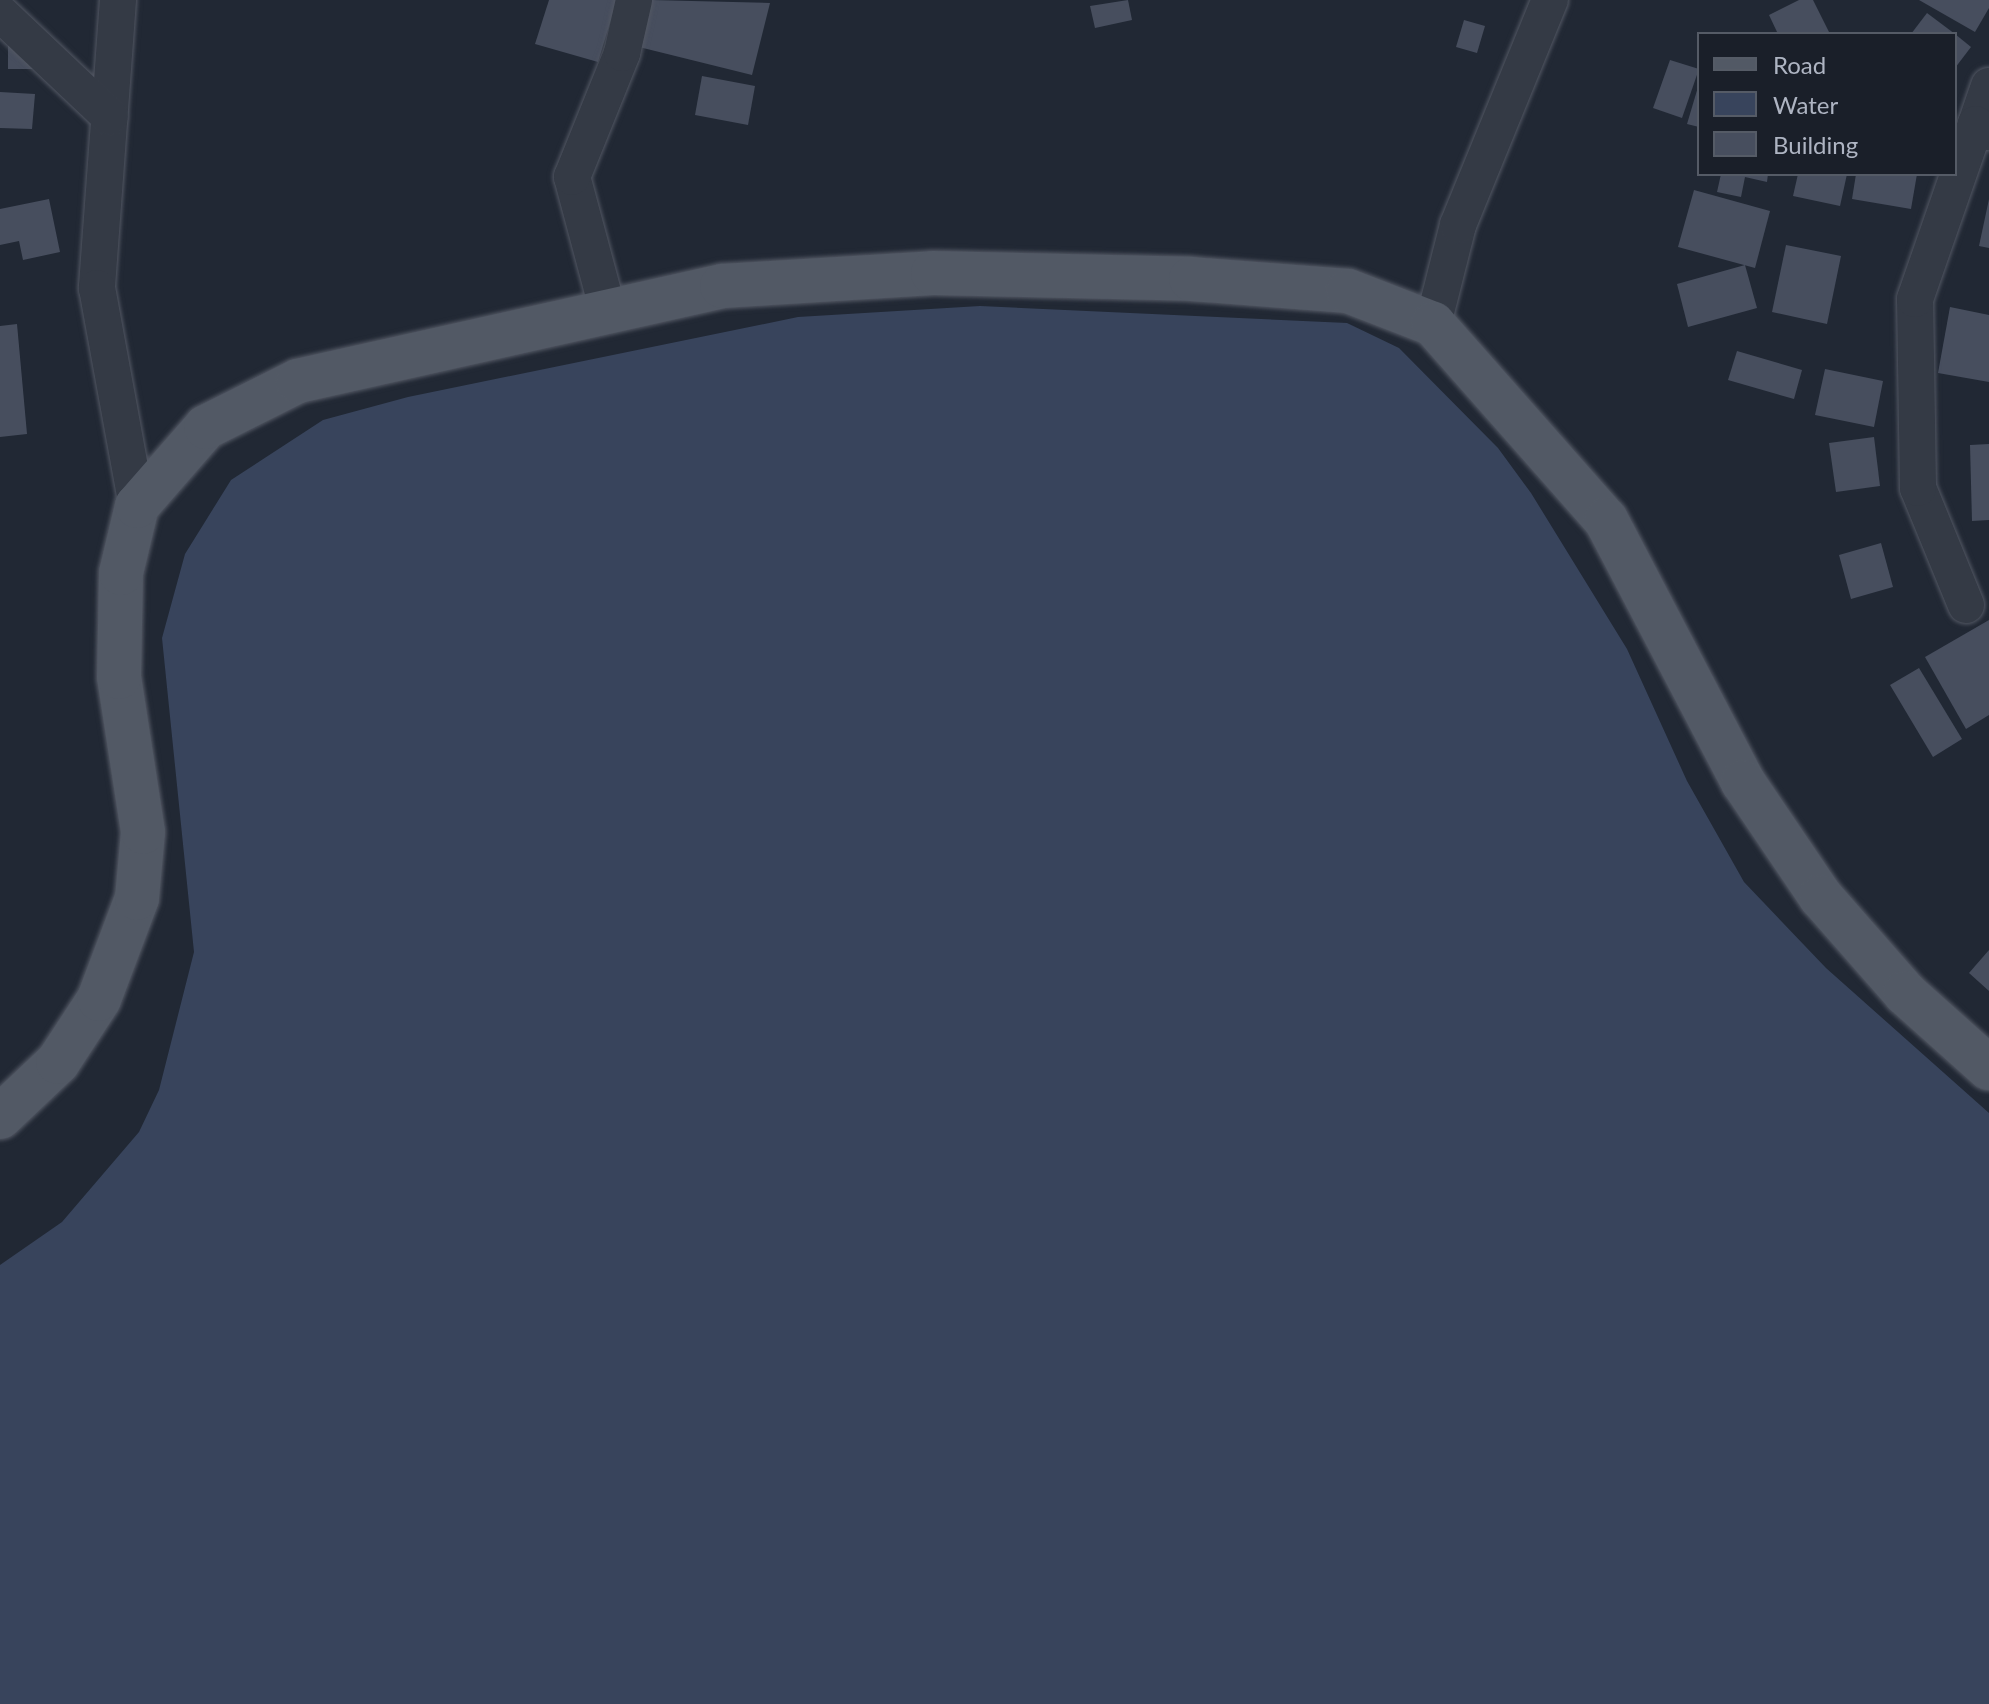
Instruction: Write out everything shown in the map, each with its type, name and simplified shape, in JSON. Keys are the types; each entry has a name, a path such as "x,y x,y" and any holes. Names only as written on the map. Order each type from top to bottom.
{"main road":[{"path":"0,1117 58,1062 99,999 137,898 143,832 119,677 121,573 137,506 206,427 298,381 722,286 948,274 1191,279 1348,291 1433,324 1606,520 1743,782 1821,897 1905,993 1989,1068"}],"street":[{"path":"118,0 97,288 137,506"},
{"path":"608,311 572,177 622,53 634,0"},
{"path":"1433,324 1458,225 1550,0"},
{"path":"0,13 110,117"},
{"path":"1966,605 1918,488 1915,299 1982,128 1989,86"}],"water":[{"path":"980,306 1347,323 1399,348 1498,448 1531,493 1627,649 1687,781 1744,882 1826,968 1989,1113 1989,1704 0,1704 0,1265 62,1222 139,1132 159,1090 194,952 162,638 185,554 231,480 323,420 408,397 798,317"}],"building":[{"path":"549,0 617,0 598,62 535,44"},
{"path":"651,0 770,3 752,75 639,47"},
{"path":"1128,0 1132,20 1095,28 1090,6"},
{"path":"1799,0 1813,0 1829,32 1777,32 1769,15"},
{"path":"1919,0 1989,0 1989,8 1975,32"},
{"path":"1927,13 1952,32 1913,32"},
{"path":"1464,20 1485,26 1477,53 1456,47"},
{"path":"8,30 41,69 8,69"},
{"path":"1957,36 1971,47 1957,65"},
{"path":"1670,60 1697,68 1682,118 1653,108"},
{"path":"702,76 755,86 748,125 695,115"},
{"path":"1697,90 1697,126 1687,124"},
{"path":"0,92 35,94 32,129 0,128"},
{"path":"1721,176 1768,176 1767,182 1745,177 1741,197 1717,192"},
{"path":"1798,176 1847,176 1840,206 1793,196"},
{"path":"1856,176 1917,176 1911,209 1852,199"},
{"path":"1694,190 1770,211 1755,268 1678,247"},
{"path":"49,199 60,252 23,260 19,241 0,245 0,209"},
{"path":"1989,199 1989,248 1979,246"},
{"path":"1786,245 1841,256 1827,324 1772,312"},
{"path":"1745,265 1757,308 1688,327 1677,284"},
{"path":"1950,307 1989,315 1989,382 1938,373"},
{"path":"17,324 27,434 0,437 0,326"},
{"path":"1737,351 1802,370 1794,399 1728,380"},
{"path":"1825,369 1883,381 1874,427 1815,415"},
{"path":"1874,437 1880,486 1836,492 1829,443"},
{"path":"1989,444 1989,520 1972,521 1970,445"},
{"path":"1881,543 1893,587 1851,599 1839,555"},
{"path":"1989,620 1989,715 1966,729 1925,657"},
{"path":"1919,668 1962,739 1933,757 1890,685"},
{"path":"1989,950 1989,991 1969,973"}]}
